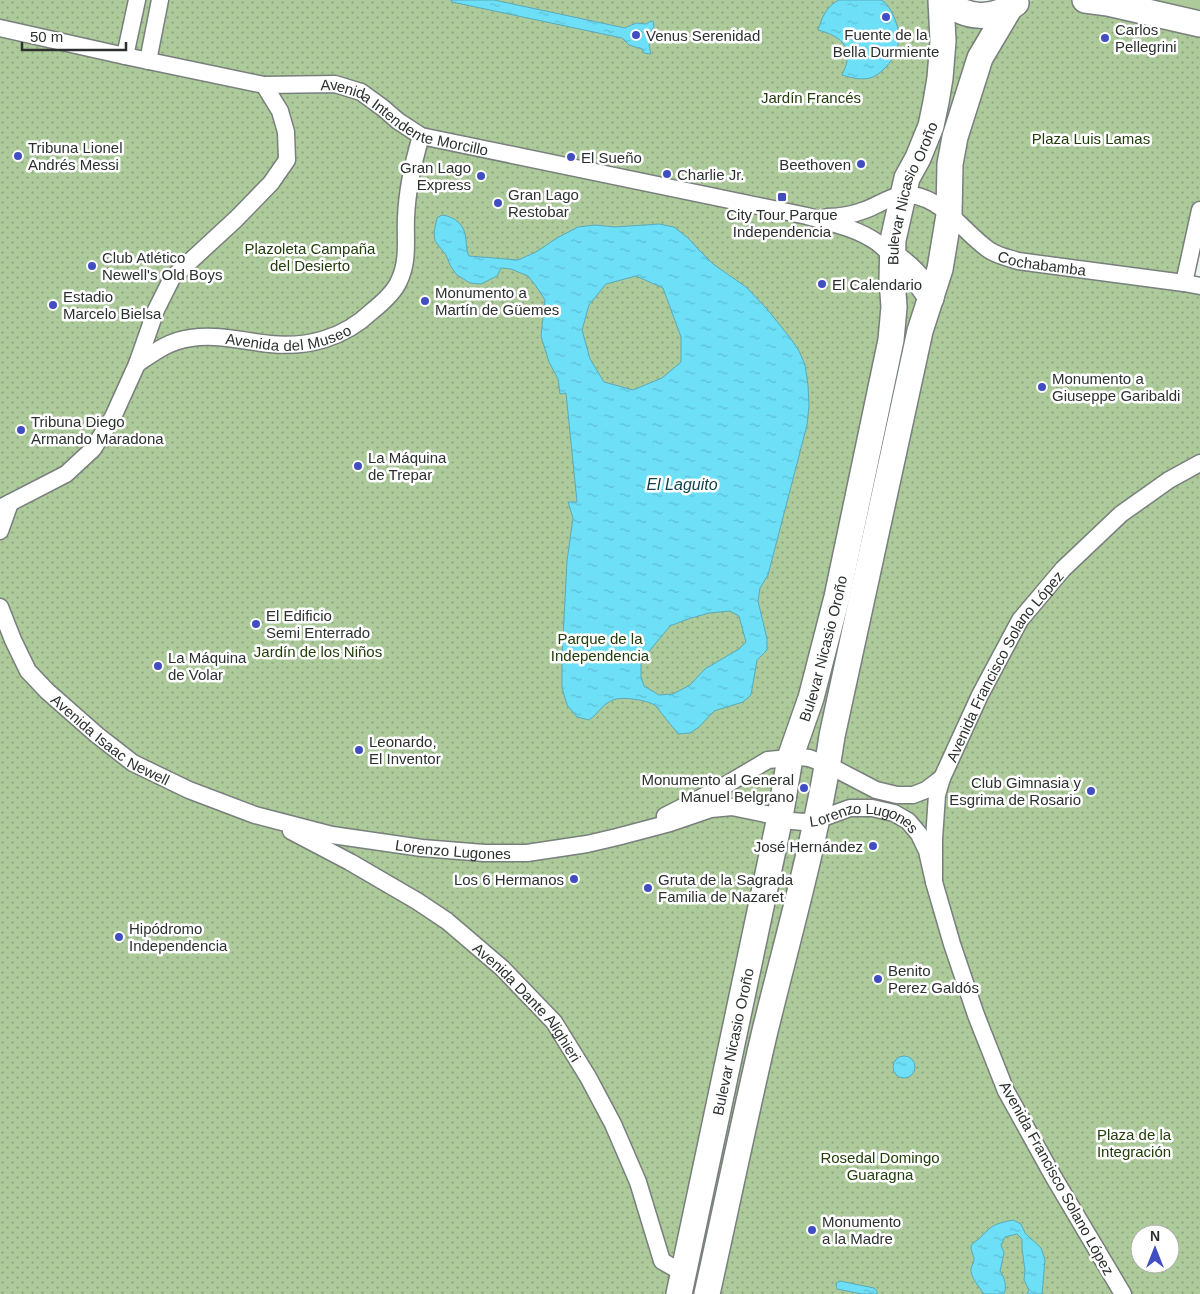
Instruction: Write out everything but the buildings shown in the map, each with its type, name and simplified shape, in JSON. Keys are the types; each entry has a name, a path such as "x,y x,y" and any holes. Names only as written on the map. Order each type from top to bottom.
{"main road":[{"name":"Bulevar Nicasio Oroño","path":"681,1284 780,817 790,758 811,698 837,597 889,349 894,307 892,278 893,240 907,178 918,158 931,126 936,102 944,41 941,0"},
{"path":"945,0 962,12 974,15 991,15 1020,3"},
{"path":"1085,0 1108,3 1200,24"},
{"name":"Bulevar Nicasio Oroño","path":"707,1294 763,1042 817,820 832,736 920,332 940,269 950,215 950,164 955,137 980,58 1020,3"},
{"path":"893,256 910,269 931,298"}],"street":[{"path":"125,56 137,0"},
{"path":"148,61 160,0"},
{"name":"Avenida Intendente Morcillo","path":"0,28 264,85 335,84 361,92 398,121 421,136 807,216 863,234 893,256"},
{"path":"0,531 5,505 66,474 93,449 113,417 137,364 156,310 172,278 271,184 287,160 286,132 280,111 264,85"},
{"name":"Avenida del Museo","path":"137,364 164,345 190,338 221,336 271,344 302,345 335,336 363,320 399,282 406,255 407,208 412,166 421,136"},
{"name":"Avenida Intendente Morcillo","path":"807,216 841,217 863,211 904,194"},
{"name":"Cochabamba","path":"904,194 926,198 939,205 967,233 989,250 1018,261 1192,285"},
{"path":"1192,285 1200,210"},
{"name":"Avenida Francisco Solano López","path":"1120,1292 1006,1091 976,1015 952,944 934,882 934,839 938,795 942,778 980,695 1020,620 1063,569 1121,514 1169,480 1200,463"},
{"name":"Avenida Isaac Newell","path":"0,607 28,671 47,691 104,740 133,763 189,790 267,819"},
{"name":"Lorenzo Lugones","path":"639,830 724,786 768,760 809,758 828,765 876,790 898,795 913,795 926,790 942,778"},
{"name":"Lorenzo Lugones","path":"267,819 332,835 422,848 484,853 527,853 587,844 617,837 670,823 711,809 732,807 804,822 817,820 850,808 872,808 894,813 908,821 919,834 927,852 934,882"},
{"name":"Avenida Dante Alighieri","path":"267,819 350,862 447,921 502,968 554,1022 588,1077 613,1124 638,1182 662,1261 681,1284"}],"green space":[{"name":"Parque de la Independencia","path":"0,0 945,0 950,5 1034,0 1085,0 1200,24 1200,210 1184,283 1200,286 1200,1294 0,1294"},
{"path":"1085,0 1200,0 1200,24"}],"water":[{"path":"451,0 494,0 625,28 636,23 646,24 653,21 654,26 649,40 651,54 644,53 642,49 629,45 622,38 452,2"},
{"name":"Fuente de la Bella Durmiente","path":"839,0 881,0 887,5 893,15 898,32 897,50 885,68 873,77 861,79 842,75 847,58 845,45 835,36 818,30 828,9"},
{"name":"El Laguito","path":"442,215 447,216 462,226 469,256 518,260 536,252 578,227 659,224 674,227 688,238 713,264 746,287 767,309 799,351 805,365 808,385 809,406 807,425 768,575 760,588 758,601 767,639 767,650 757,660 751,695 743,702 714,711 699,727 690,733 678,734 657,707 641,700 622,698 613,700 589,720 577,717 567,705 562,688 562,656 567,561 573,518 568,502 577,502 566,393 560,394 558,379 549,362 541,336 545,300 528,276 511,269 501,268 497,276 481,284 470,283 457,275 446,255 435,241 434,232 437,218","holes":["636,276 663,288 681,337 681,362 662,378 633,390 604,382 590,359 582,330 589,305 606,284","730,611 739,616 746,642 739,649 705,669 690,685 673,694 659,695 644,686 641,677 641,661 670,626 709,613"]},
{"path":"904,1056 912,1059 915,1067 912,1075 904,1078 896,1075 893,1067 896,1059"},
{"path":"1013,1220 1021,1224 1025,1233 1041,1248 1045,1260 1042,1294 1027,1294 1029,1290 1024,1280 1022,1239 1017,1234 1005,1237 1001,1245 1004,1253 1000,1271 1005,1282 1004,1294 984,1294 971,1272 974,1260 971,1246 995,1225"},
{"path":"840,1281 874,1288 877,1294 862,1294 837,1289 836,1283"}],"place":[{"name":"Fuente de la Bella Durmiente","path":"886,17"},
{"name":"Venus Serenidad","path":"636,35"},
{"name":"Carlos Pellegrini","path":"1105,38"},
{"name":"Tribuna Lionel Andrés Messi","path":"18,156"},
{"name":"El Sueño","path":"571,157"},
{"name":"Beethoven","path":"861,164"},
{"name":"Charlie Jr.","path":"667,174"},
{"name":"Gran Lago Express","path":"481,176"},
{"name":"City Tour Parque Independencia","path":"782,197"},
{"name":"Gran Lago Restobar","path":"498,203"},
{"name":"Club Atlético Newell's Old Boys","path":"92,266"},
{"name":"El Calendario","path":"822,284"},
{"name":"Monumento a Martín de Güemes","path":"425,301"},
{"name":"Estadio Marcelo Bielsa","path":"53,305"},
{"name":"Monumento a Giuseppe Garibaldi","path":"1042,387"},
{"name":"Tribuna Diego Armando Maradona","path":"21,430"},
{"name":"La Máquina de Trepar","path":"358,466"},
{"name":"El Edificio Semi Enterrado","path":"256,624"},
{"name":"La Máquina de Volar","path":"158,666"},
{"name":"Leonardo, El Inventor","path":"359,750"},
{"name":"Monumento al General Manuel Belgrano","path":"804,788"},
{"name":"Club Gimnasia y Esgrima de Rosario","path":"1091,791"},
{"name":"José Hernández","path":"873,846"},
{"name":"Los 6 Hermanos","path":"574,879"},
{"name":"Gruta de la Sagrada Familia de Nazaret","path":"648,888"},
{"name":"Hipódromo Independencia","path":"119,937"},
{"name":"Benito Perez Galdós","path":"878,979"},
{"name":"Monumento a la Madre","path":"812,1230"}],"park label":[{"name":"Jardín Francés","path":"811,97"},
{"name":"Plaza Luis Lamas","path":"1091,138"},
{"name":"Plazoleta Campaña del Desierto","path":"310,256"},
{"name":"Jardín de los Niños","path":"318,651"},
{"name":"Plaza de la Integración","path":"1134,1142"},
{"name":"Rosedal Domingo Guaragna","path":"880,1166"}]}
